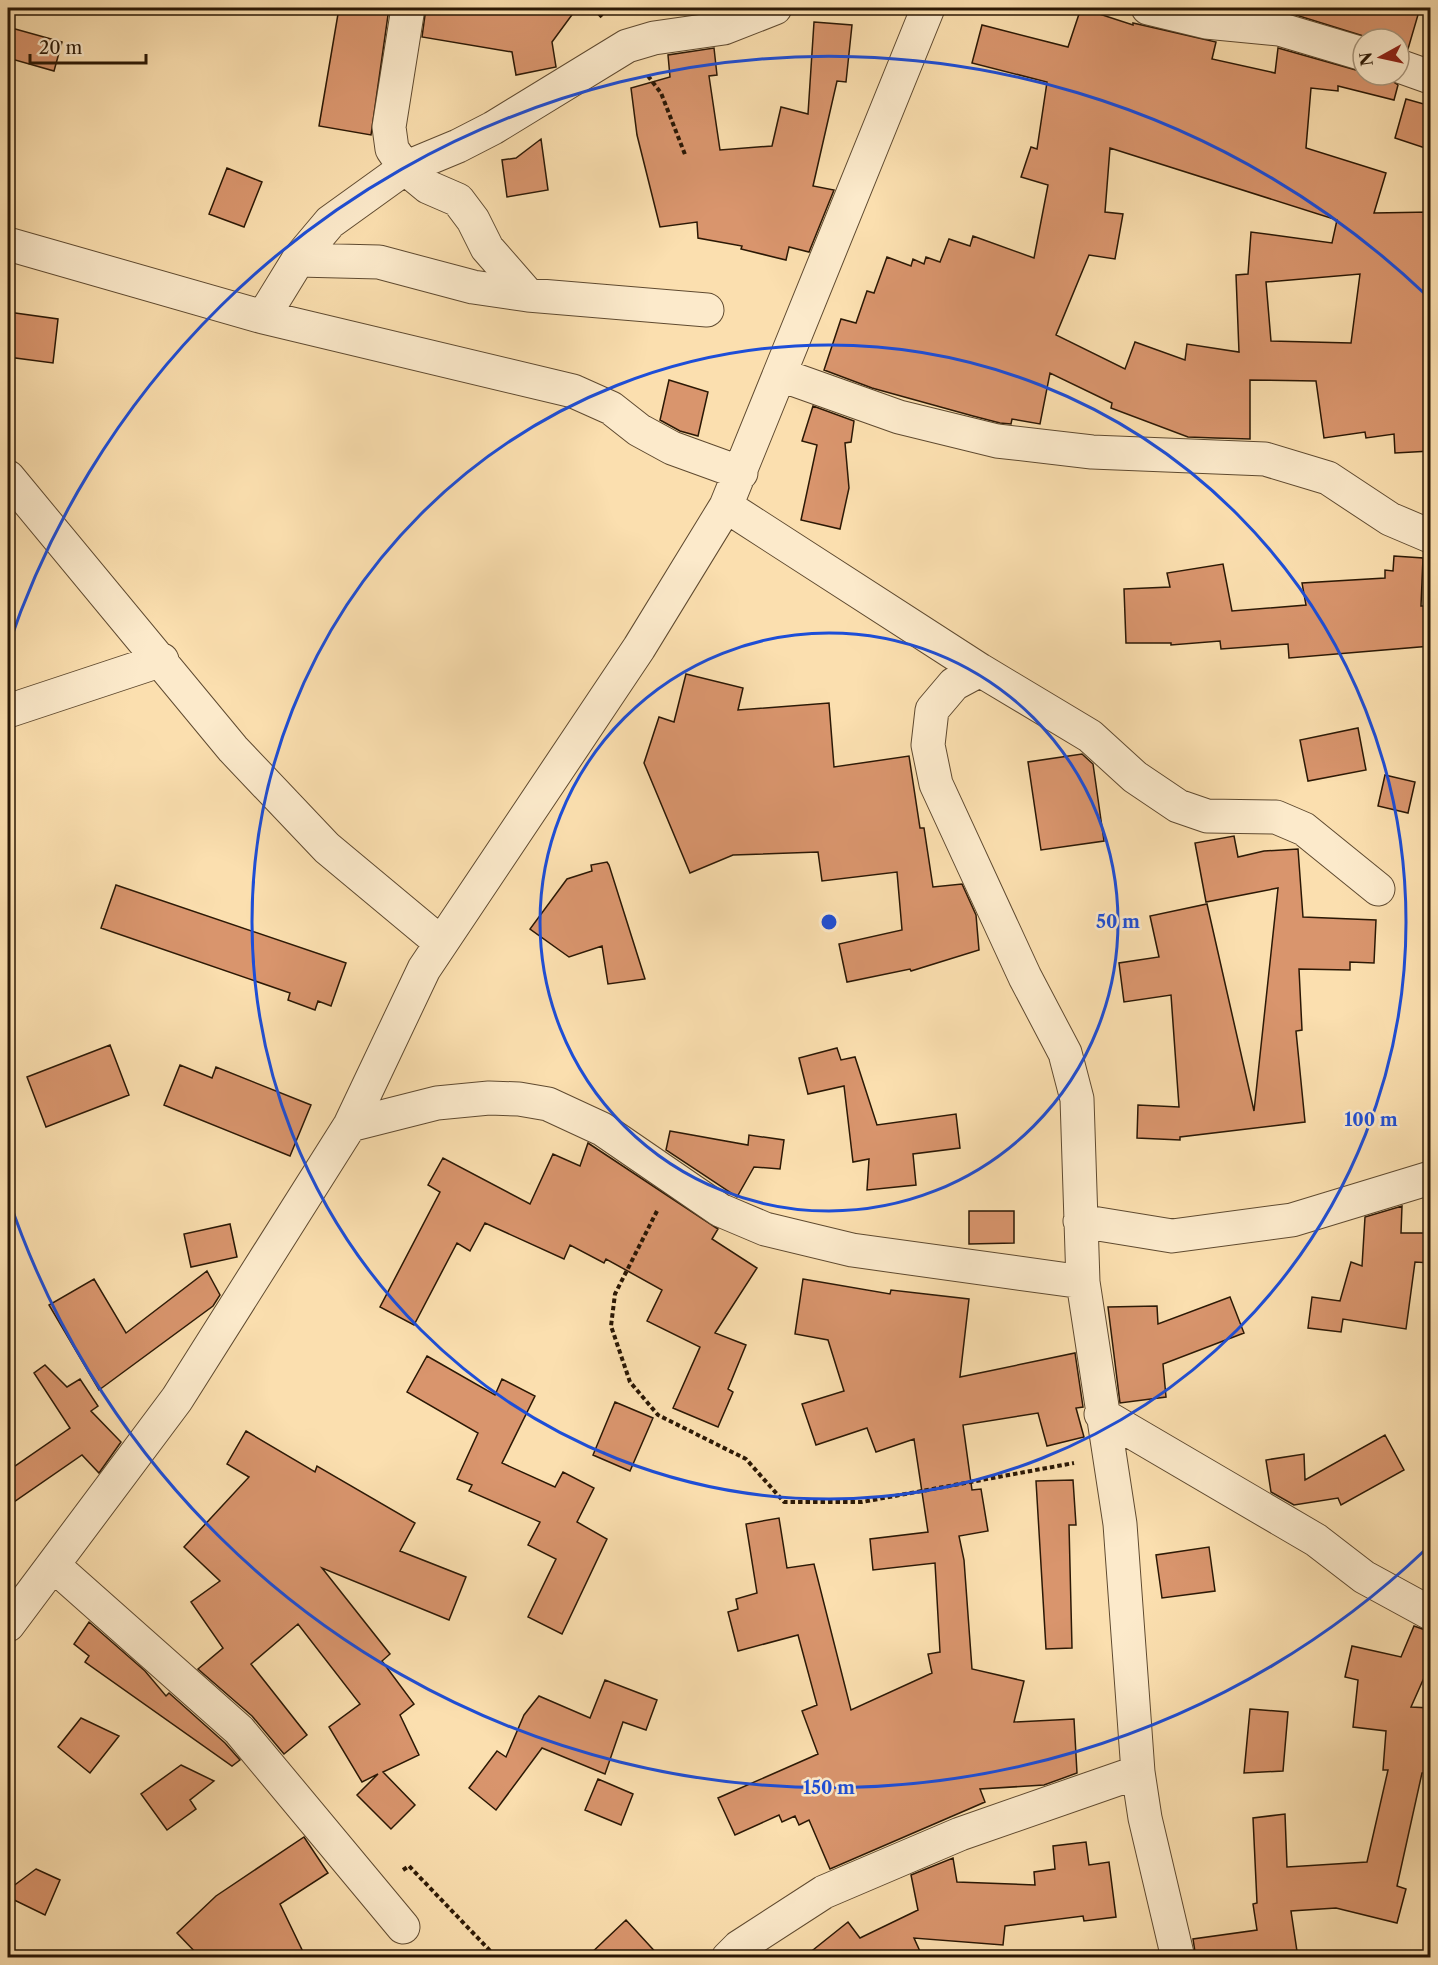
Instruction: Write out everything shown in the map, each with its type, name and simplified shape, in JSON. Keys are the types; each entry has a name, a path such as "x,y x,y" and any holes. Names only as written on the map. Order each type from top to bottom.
{"street":[{"path":"408,8 389,127 392,149 405,168 428,187 458,200 473,220 487,248 528,295"},
{"path":"263,317 298,260 330,222 405,168 458,146 493,128 627,46 654,38 724,28 775,8"},
{"path":"8,1625 177,1400 350,1125 424,969 639,648 726,506 928,8"},
{"path":"1148,8 1206,22 1279,29 1351,50"},
{"path":"1411,70 1431,77"},
{"path":"8,244 263,317 573,391 611,408 639,430 672,448 741,472"},
{"path":"298,260 378,261 473,287 528,295 707,310"},
{"path":"781,375 899,417 997,441 1092,452 1266,459 1328,478 1390,519 1431,536"},
{"path":"8,477 162,660 233,749 327,848 441,943"},
{"path":"726,506 980,669 1090,736 1135,777 1178,806 1207,816 1276,817 1304,829 1378,889"},
{"path":"10,702 162,660"},
{"path":"980,669 954,684 932,710 928,745 936,784 1025,977 1065,1053 1077,1099 1083,1282 1101,1414 1120,1524 1138,1772 1145,1818 1178,1958"},
{"path":"350,1125 438,1103 489,1098 519,1099 548,1104 602,1130 720,1210 765,1229 852,1250 1083,1282"},
{"path":"1080,1221 1172,1236 1292,1220 1431,1178"},
{"path":"1101,1414 1316,1540 1364,1577 1431,1613"},
{"path":"53,1565 238,1730 403,1927"},
{"path":"728,1958 739,1947 824,1892 960,1834 1138,1772"}],"path":[{"path":"674,1179 615,1294 611,1326 630,1382 658,1415 746,1459 784,1502 862,1502 1108,1456"},
{"path":"372,1890 409,1866 497,1958"}],"building":[{"path":"339,8 389,8 371,135 319,126"},
{"path":"426,8 577,8 552,42 556,67 516,75 512,52 422,37"},
{"path":"1081,8 1133,25 1133,23 1216,42 1212,59 1275,73 1278,48 1351,69 1351,87 1397,87 1394,100 1338,86 1338,91 1311,88 1306,148 1386,173 1374,213 1431,212 1431,451 1395,453 1394,434 1366,438 1365,432 1324,438 1316,381 1250,380 1250,439 1188,437 1111,408 1112,403 1050,373 1040,424 1012,419 1011,424 872,388 824,370 841,319 856,323 867,291 874,293 887,257 911,266 913,259 924,264 926,257 940,262 949,239 970,246 973,236 1034,258 1048,185 1021,177 1031,147 1037,149 1047,82 972,63 982,25 1068,47","holes":["1110,148 1337,220 1332,243 1251,232 1248,274 1236,275 1239,352 1187,344 1185,360 1135,342 1125,369 1056,335 1089,255 1115,259 1123,214 1105,212","1360,274 1351,343 1271,341 1266,282"]},
{"path":"1283,8 1420,8 1411,39 1411,27 1351,27 1351,32 1283,11"},
{"path":"814,22 852,25 846,82 837,81 813,186 834,190 809,252 789,247 786,260 741,249 742,246 698,238 697,222 660,227 637,135 631,88 670,77 668,55 714,48 717,75 709,76 720,150 772,146 781,107 808,114"},
{"path":"8,27 62,42 54,71 8,58"},
{"path":"1406,99 1431,106 1431,150 1395,138"},
{"path":"541,139 548,190 507,197 502,160 516,158"},
{"path":"227,168 262,182 244,227 209,214"},
{"path":"8,312 58,319 53,363 8,357"},
{"path":"669,380 708,392 698,436 680,431 660,420"},
{"path":"813,406 854,421 851,442 845,443 849,488 840,529 801,520 817,445 802,441"},
{"path":"1394,556 1423,558 1421,606 1431,606 1431,646 1289,658 1288,644 1221,649 1220,641 1171,645 1171,643 1126,643 1124,589 1170,587 1167,573 1223,564 1232,611 1306,605 1302,583 1385,578 1385,570 1393,571"},
{"path":"686,674 743,688 738,710 829,703 834,767 909,756 920,828 924,828 933,887 962,884 976,915 979,950 911,971 910,969 847,982 839,944 902,930 897,872 822,881 818,852 733,855 690,873 644,763 659,717 674,722"},
{"path":"1358,728 1366,770 1308,781 1300,740"},
{"path":"1082,754 1093,764 1104,841 1041,850 1028,762"},
{"path":"1385,775 1415,782 1408,813 1378,806"},
{"path":"1234,836 1238,857 1264,851 1298,849 1303,917 1376,920 1374,963 1350,962 1350,970 1299,969 1302,1030 1296,1031 1305,1122 1180,1137 1180,1140 1137,1138 1138,1105 1179,1107 1171,995 1124,1002 1119,963 1159,957 1150,916 1207,904 1254,1111 1278,888 1206,902 1195,843"},
{"path":"607,862 645,979 608,984 602,946 569,957 530,929 567,879 592,871 591,865"},
{"path":"116,885 346,963 331,1006 318,1001 315,1010 288,1000 290,993 101,928"},
{"path":"110,1045 129,1095 46,1127 27,1077"},
{"path":"837,1048 841,1060 855,1057 877,1125 956,1114 960,1148 913,1154 916,1185 867,1190 869,1159 853,1162 844,1086 808,1094 799,1058"},
{"path":"180,1065 212,1078 216,1067 311,1105 290,1156 164,1105"},
{"path":"670,1131 748,1145 749,1135 784,1140 780,1169 754,1167 737,1197 666,1150"},
{"path":"588,1143 718,1229 712,1239 757,1268 715,1333 746,1345 728,1389 733,1392 718,1427 673,1408 700,1347 647,1321 662,1290 606,1259 604,1263 570,1245 564,1259 485,1223 470,1251 457,1243 414,1325 380,1307 440,1192 428,1185 443,1158 530,1204 553,1154 580,1166"},
{"path":"1402,1206 1401,1233 1431,1233 1431,1263 1415,1262 1406,1329 1343,1319 1341,1332 1308,1328 1312,1297 1340,1301 1351,1262 1362,1266 1365,1217"},
{"path":"969,1211 1014,1211 1014,1243 969,1244"},
{"path":"230,1224 237,1257 191,1267 184,1234"},
{"path":"207,1271 220,1295 213,1306 99,1390 49,1305 94,1279 126,1333"},
{"path":"803,1279 890,1294 891,1290 969,1299 960,1377 1075,1353 1083,1407 1076,1408 1084,1437 1047,1446 1038,1413 963,1425 972,1490 981,1489 988,1531 959,1536 964,1560 972,1669 1024,1681 1014,1722 1074,1719 1077,1773 1044,1785 980,1789 985,1802 830,1869 809,1820 799,1825 795,1816 782,1822 779,1815 735,1835 718,1798 818,1754 802,1711 817,1705 798,1635 738,1651 728,1612 738,1609 736,1599 757,1593 746,1524 779,1518 787,1568 814,1564 851,1710 932,1673 928,1654 940,1652 935,1563 873,1570 870,1539 928,1532 914,1439 876,1452 867,1428 816,1445 802,1404 844,1391 828,1340 795,1334"},
{"path":"1230,1297 1244,1333 1163,1364 1166,1397 1120,1403 1108,1307 1157,1306 1158,1324"},
{"path":"427,1356 495,1395 502,1379 535,1396 502,1463 555,1487 563,1472 594,1488 577,1522 607,1539 562,1634 528,1617 556,1559 528,1545 540,1522 469,1491 472,1485 457,1479 478,1433 407,1392"},
{"path":"45,1365 67,1387 80,1379 98,1406 91,1411 121,1442 99,1473 82,1455 8,1506 8,1471 70,1428 34,1373"},
{"path":"615,1402 653,1418 630,1471 593,1455"},
{"path":"246,1431 315,1472 317,1466 415,1523 400,1551 466,1577 449,1620 322,1568 390,1654 382,1661 414,1704 400,1715 419,1755 383,1772 415,1805 391,1829 357,1795 378,1774 362,1782 329,1727 360,1704 298,1624 251,1664 307,1735 284,1754 252,1716 198,1669 223,1648 191,1602 220,1581 184,1547 249,1477 227,1464"},
{"path":"1385,1435 1404,1470 1341,1505 1338,1498 1294,1505 1271,1492 1266,1460 1304,1454 1305,1480"},
{"path":"1073,1480 1076,1525 1069,1525 1072,1648 1046,1649 1036,1481"},
{"path":"1209,1547 1215,1591 1162,1598 1156,1555"},
{"path":"89,1622 145,1671 166,1696 169,1693 225,1743 240,1760 232,1766 85,1662 89,1656 74,1644"},
{"path":"1414,1626 1431,1632 1431,1662 1411,1707 1431,1708 1431,1773 1422,1773 1397,1886 1406,1889 1397,1923 1336,1908 1291,1911 1298,1958 1196,1958 1193,1939 1257,1930 1253,1904 1257,1903 1253,1818 1285,1814 1287,1867 1367,1862 1388,1770 1383,1770 1386,1731 1353,1727 1358,1680 1345,1677 1352,1646 1401,1657"},
{"path":"605,1680 657,1700 646,1730 623,1722 605,1774 542,1748 496,1810 469,1788 497,1751 506,1757 524,1715 539,1696 590,1718"},
{"path":"1250,1709 1288,1712 1283,1771 1244,1773"},
{"path":"81,1718 119,1736 90,1773 58,1747"},
{"path":"181,1765 214,1781 190,1800 196,1809 167,1830 141,1794"},
{"path":"598,1779 633,1794 621,1825 585,1810"},
{"path":"304,1837 328,1873 280,1904 306,1958 201,1958 177,1933 216,1896"},
{"path":"1086,1842 1089,1865 1109,1862 1116,1917 1084,1921 1083,1916 1005,1926 1003,1945 914,1938 923,1958 803,1958 848,1922 860,1938 918,1910 911,1875 953,1858 957,1882 1035,1885 1034,1872 1055,1869 1053,1846"},
{"path":"36,1869 60,1880 45,1915 8,1897 8,1890"},
{"path":"626,1920 661,1958 586,1958"}]}
